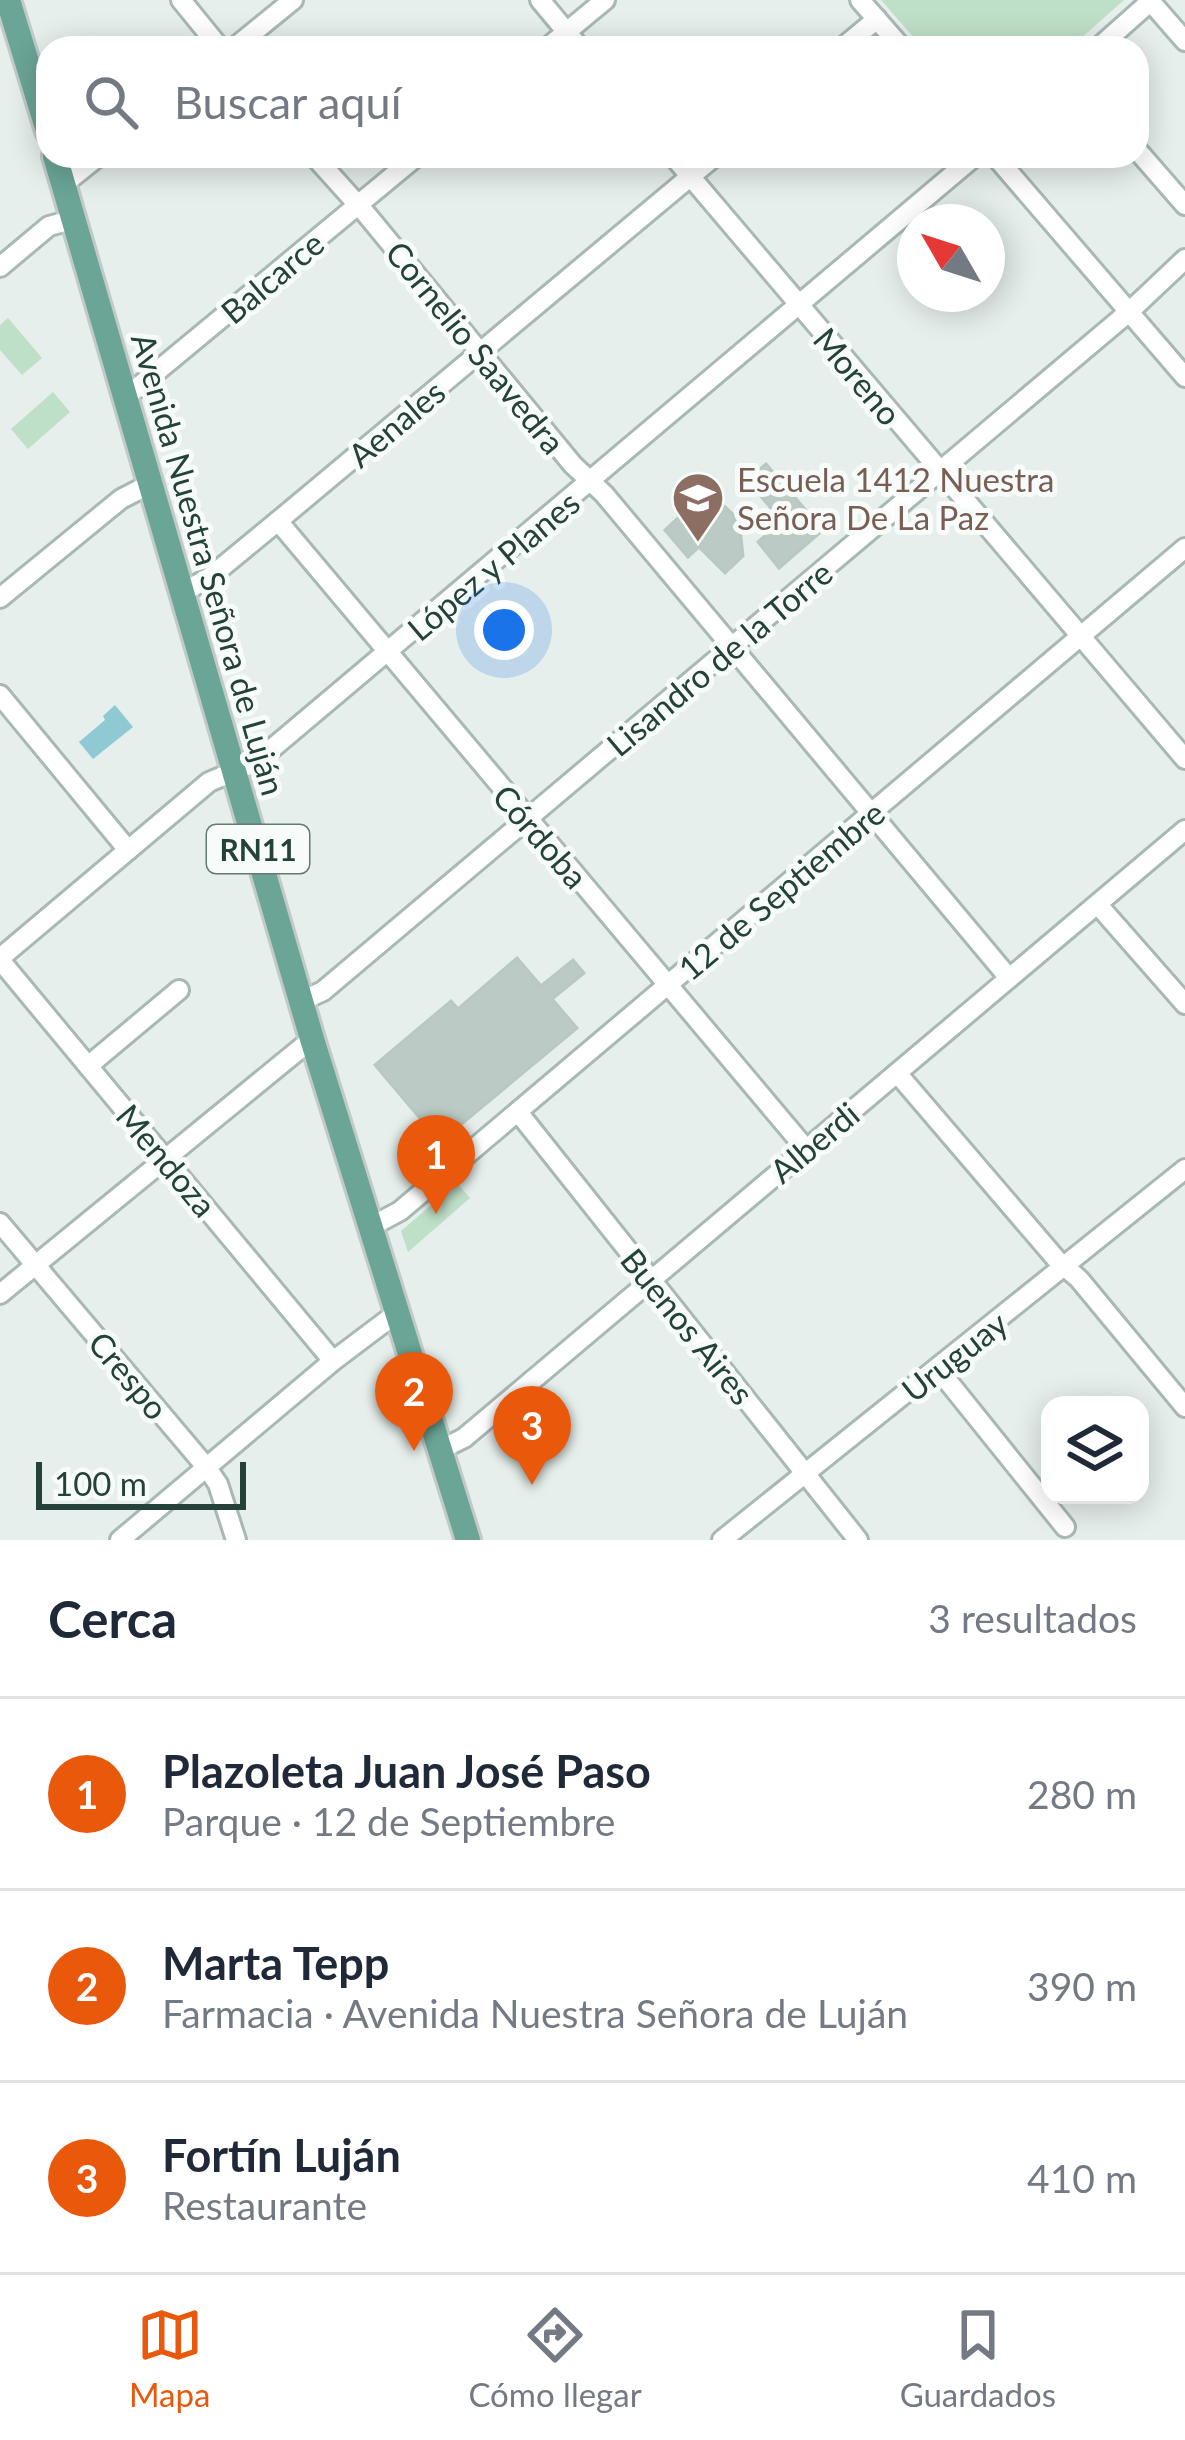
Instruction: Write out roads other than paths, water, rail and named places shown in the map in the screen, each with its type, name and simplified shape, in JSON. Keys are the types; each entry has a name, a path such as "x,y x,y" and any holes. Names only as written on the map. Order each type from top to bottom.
{"main road":[{"path":"8,0 9,38 36,102"},
{"name":"Avenida Nuestra Señora de Luján","path":"59,168 313,1039 440,1450 460,1536"}],"street":[{"path":"181,0 210,36"},
{"path":"249,36 293,0"},
{"path":"540,0 570,36"},
{"path":"562,36 605,0"},
{"path":"860,0 892,36"},
{"path":"1112,36 1151,1 1185,41"},
{"path":"856,36 877,19"},
{"path":"1149,164 1185,205"},
{"path":"64,184 85,168"},
{"name":"Cornelio Saavedra","path":"325,168 1009,978"},
{"name":"Balcarce","path":"126,398 403,168"},
{"name":"Moreno","path":"684,168 1185,759"},
{"name":"Aenales","path":"184,592 210,577 701,168"},
{"name":"López y Planes","path":"0,959 209,782 256,762 961,168"},
{"path":"1005,168 1185,376"},
{"path":"0,266 50,226 75,219"},
{"name":"Lisandro de la Torre","path":"302,1000 323,991 732,649 1185,259"},
{"path":"0,598 121,499 150,484"},
{"name":"Córdoba","path":"278,521 806,1149"},
{"name":"12 de Septiembre","path":"372,1226 400,1211 1185,548"},
{"path":"0,695 128,850"},
{"name":"Alberdi","path":"440,1450 464,1438 1185,830"},
{"path":"1100,906 1185,1004"},
{"name":"Mendoza","path":"0,959 333,1361"},
{"path":"88,1066 179,990"},
{"path":"0,1294 313,1039"},
{"path":"897,1073 1185,1407"},
{"name":"Buenos Aires","path":"518,1112 858,1540"},
{"name":"Uruguay","path":"722,1540 1185,1169"},
{"name":"Crespo","path":"0,1223 208,1468 236,1540"},
{"path":"120,1540 398,1312"},
{"path":"938,1369 1065,1527"}],"water":[{"path":"115,705 133,727 93,759 79,742"}],"place":[{"name":"Escuela 1412 Nuestra Señora De La Paz","path":"698,544"},
{"name":"Plazoleta Juan José Paso","path":"436,1214"},
{"name":"Marta Tepp","path":"414,1451"},
{"name":"Fortín Luján","path":"532,1485"}]}
